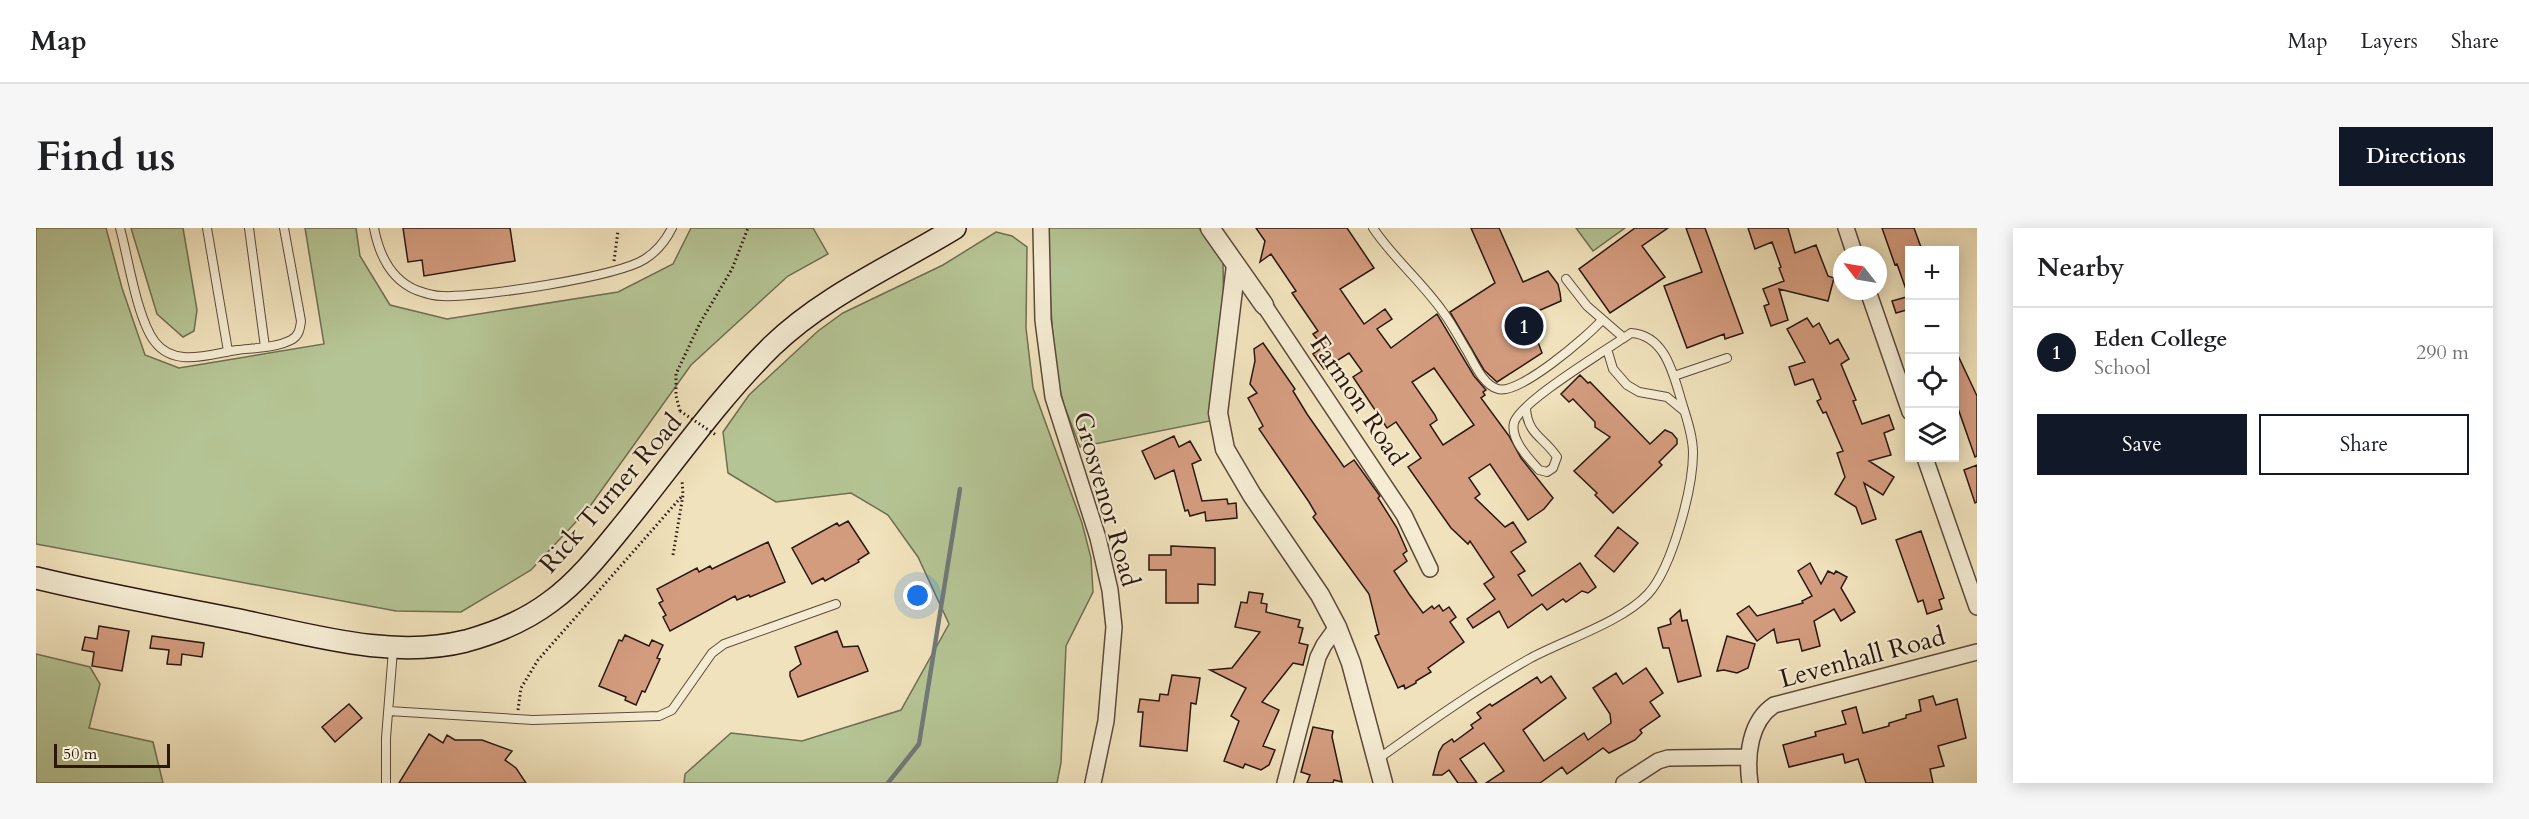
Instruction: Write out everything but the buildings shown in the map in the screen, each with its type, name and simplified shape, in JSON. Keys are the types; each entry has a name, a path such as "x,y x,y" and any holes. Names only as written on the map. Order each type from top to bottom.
{"main road":[{"name":"Rick Turner Road","path":"36,578 341,641 393,648 465,641 497,631 550,602 573,582 605,547 718,407 770,348 806,316 838,294 955,228"}],"street":[{"name":"Grosvenor Road","path":"1041,228 1043,320 1053,398 1078,469 1098,538 1110,590 1114,627 1106,721 1093,783"},
{"name":"Farmon Road","path":"1210,228 1404,515 1430,569"},
{"path":"1846,228 1852,246"},
{"path":"1236,265 1232,315 1218,412 1224,449 1252,495 1320,595 1337,627 1350,663 1383,783"},
{"path":"1871,300 1909,408"},
{"path":"1232,315 1250,306 1264,305"},
{"path":"1926,462 1977,607"},
{"path":"1285,783 1318,657 1337,627"},
{"name":"Levenhall Road","path":"1750,783 1749,757 1757,723 1761,716 1774,705 1977,652"},
{"path":"1624,783 1658,761 1668,758 1749,757"}],"lane":[{"path":"120,228 144,320 156,343 170,353 202,358 228,351 265,347 290,340 300,330 301,321 284,228"},
{"path":"207,228 228,351"},
{"path":"249,228 265,347"},
{"path":"374,228 385,262 402,282 431,295 444,296 497,291 612,271 645,259 664,241 672,228"},
{"path":"1373,228 1443,311 1477,368 1487,382 1498,390 1510,389 1538,373 1590,334 1602,320"},
{"path":"1566,279 1587,306 1624,338"},
{"path":"1378,759 1482,686 1542,652 1606,622 1645,597 1669,557 1687,497 1693,453 1685,412 1674,376 1654,341 1642,334 1631,333 1534,400 1519,414 1514,423 1515,435 1539,470 1547,472 1553,468 1557,457 1532,432 1527,420 1526,409"},
{"path":"1607,349 1613,369 1627,385 1639,392 1667,397 1685,412"},
{"path":"1674,376 1727,358"},
{"path":"389,711 517,720 602,720 659,716 672,710 712,653 724,644 836,604"},
{"path":"386,783 393,648"}],"path":[{"path":"716,435 681,411 676,396 676,374 700,323 732,268 748,228"},
{"path":"612,271 618,231"},
{"path":"517,720 522,688 538,660 683,495 673,555"}],"green space":[{"path":"36,228 106,228 122,288 145,355 179,368 324,344 305,228 356,228 360,256 390,305 447,319 618,292 673,264 691,228 813,228 828,254 788,276 691,365 588,509 531,570 461,612 396,611 36,544"},
{"path":"131,228 183,228 197,310 194,331 183,337 157,314"},
{"path":"1046,228 1199,228 1223,262 1224,321 1212,386 1210,421 1080,447 1064,405 1055,372"},
{"path":"1576,228 1625,228 1593,251"},
{"path":"996,232 1012,236 1027,247 1026,328 1033,388 1082,523 1091,558 1093,592 1066,646 1061,763 1057,783 684,783 685,774 731,733 802,741 901,710 949,624 918,557 888,515 851,493 776,502 728,473 723,432 749,395 818,331 843,313 943,265"},
{"path":"36,654 90,667 100,684 89,728 153,742 163,783 36,783"}],"waterway":[{"path":"888,783 919,744 960,489"}],"place":[{"name":"Eden College","path":"1524,326"}]}
